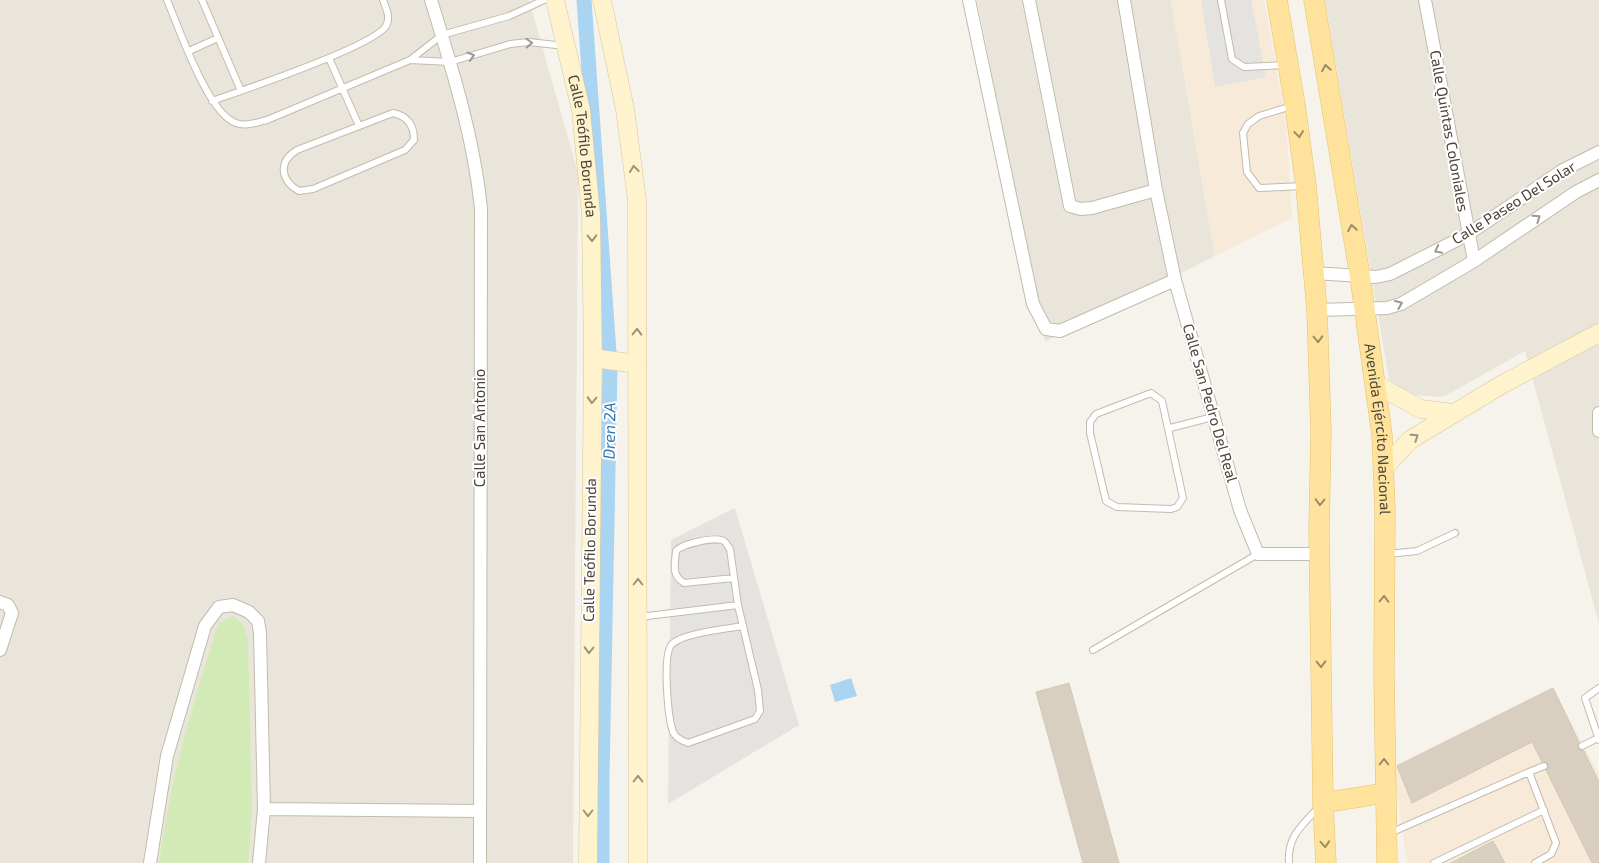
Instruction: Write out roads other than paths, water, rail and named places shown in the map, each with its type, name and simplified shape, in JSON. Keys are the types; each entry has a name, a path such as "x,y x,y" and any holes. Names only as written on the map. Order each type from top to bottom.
{"main road":[{"name":"Calle Teófilo Borunda","path":"555,0 581,110 589,178 597,358 588,863"},
{"path":"602,0 616,57 635,171 638,251 632,363 638,618 638,863"},
{"path":"1277,0 1289,65 1306,186 1314,273 1321,432 1320,554 1323,803 1326,863"},
{"name":"Avenida Ejército Nacional","path":"1314,0 1360,276 1382,435 1385,554 1385,793 1387,863"},
{"path":"1383,469 1410,440 1453,413 1599,333"},
{"path":"597,358 632,363"},
{"path":"1375,384 1421,409 1453,413"},
{"path":"1323,803 1385,793"}],"street":[{"name":"Calle San Antonio","path":"431,0 450,62 477,169 481,209 480,863"},
{"path":"969,0 1033,304 1041,322 1046,328 1060,331 1175,280"},
{"path":"1029,0 1070,206 1074,209 1087,209 1156,190"},
{"name":"Calle San Pedro Del Real","path":"1124,0 1156,190 1175,280 1240,510 1258,554"},
{"name":"Calle Quintas Coloniales","path":"1425,0 1467,235 1474,261"},
{"name":"Calle Paseo Del Solar","path":"1314,273 1376,277 1390,274 1467,235 1563,170 1599,152"},
{"name":"Calle Paseo Del Solar","path":"1316,310 1365,310 1387,308 1401,304 1474,261 1576,192 1599,180"},
{"path":"1599,413 1597,425 1599,431"},
{"path":"1258,554 1320,554"},
{"path":"0,602 8,605 12,613 0,650"},
{"path":"150,863 167,756 199,643 205,626 220,607 233,605 250,612 258,621 261,650 264,809 259,863"},
{"path":"264,809 480,811"}],"lane":[{"path":"167,0 188,52 212,101 228,119 237,124 249,124 267,120 344,89 410,60 442,35 509,16 544,0"},
{"path":"202,0 241,91"},
{"path":"212,101 329,58 375,35 386,26 388,12 383,0"},
{"path":"1221,0 1232,59 1244,67 1289,65"},
{"path":"188,52 218,38"},
{"path":"410,60 450,62 510,44 538,42 566,46"},
{"path":"329,58 359,126"},
{"path":"1295,105 1259,116 1248,124 1243,134 1247,172 1260,188 1306,186"},
{"path":"393,113 400,114 412,126 414,140 405,150 313,189 299,191 288,182 283,168 284,161 290,154 308,145 359,126 393,113"},
{"path":"1151,393 1162,401 1170,428 1183,498 1181,502 1172,509 1117,508 1106,501 1090,433 1092,417 1151,393"},
{"path":"1170,428 1213,417"},
{"path":"1385,554 1417,551 1455,533"},
{"path":"734,578 684,583 676,576 674,570 676,551 684,544 719,539 725,542 730,549 738,605 743,626 758,690 760,705 758,716 688,743 682,741 673,732 668,688 668,650 677,641 686,638 743,626"},
{"path":"1093,650 1258,554"},
{"path":"638,618 738,605"},
{"path":"1582,746 1598,739 1585,698 1599,688"},
{"path":"1387,835 1544,766"},
{"path":"1529,772 1556,843 1551,854 1536,863"},
{"path":"1289,863 1288,849 1296,831 1323,803"},
{"path":"1434,863 1544,810"}],"water":[{"path":"851,678 857,696 835,702 830,685"}],"waterway":[{"name":"Dren 2A","path":"584,0 610,367 602,863"}]}
